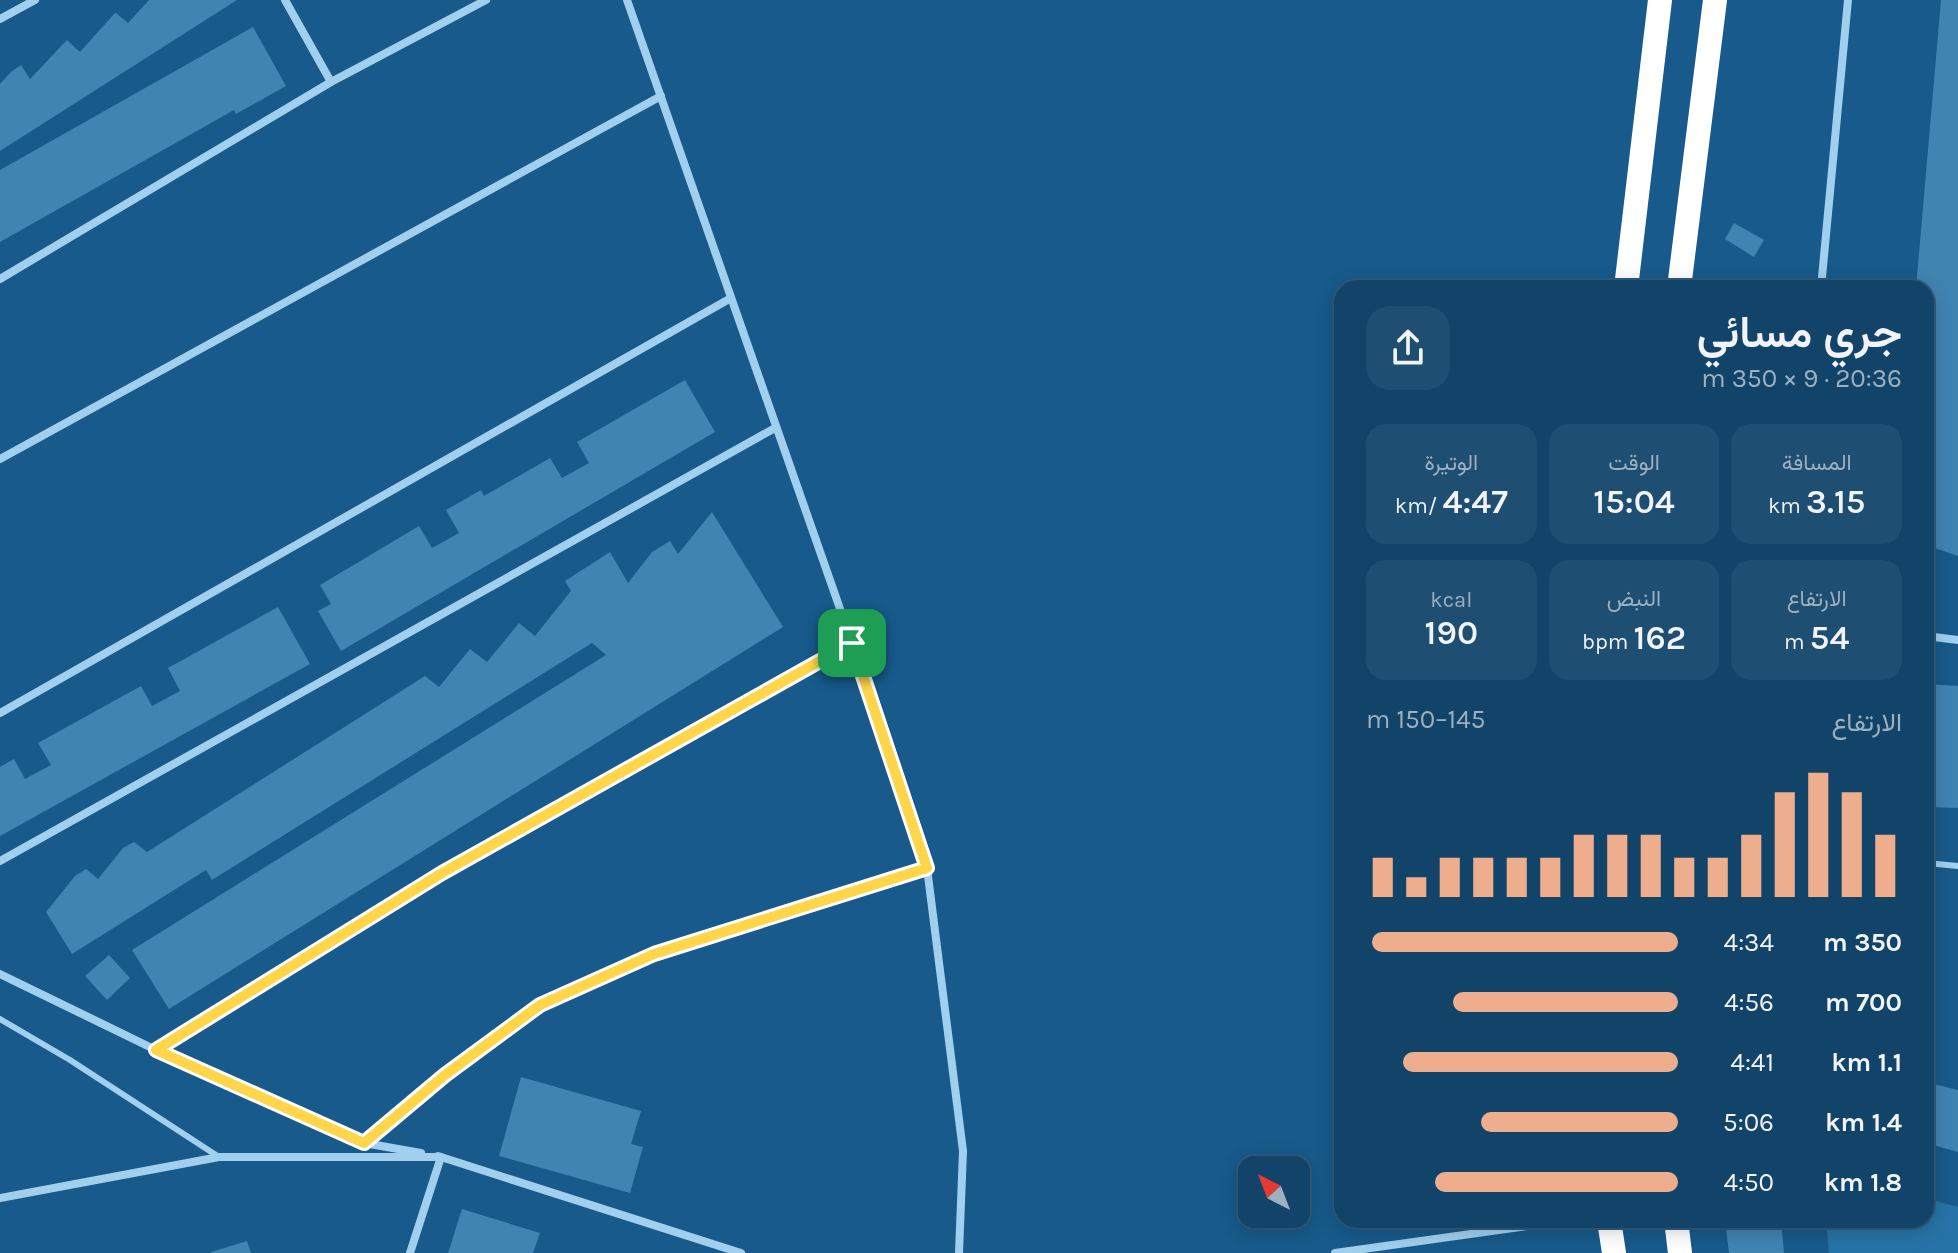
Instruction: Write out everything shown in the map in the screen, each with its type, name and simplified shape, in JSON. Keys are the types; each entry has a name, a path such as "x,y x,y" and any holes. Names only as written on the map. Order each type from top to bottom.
{"highway":[{"path":"1627,280 1660,0"},
{"path":"1680,280 1715,0"},
{"path":"1610,1228 1614,1253"},
{"path":"1677,1228 1680,1253"}],"street":[{"path":"0,19 35,0"},
{"path":"285,0 331,82"},
{"path":"0,279 331,82 486,0"},
{"path":"627,0 852,643 927,868 963,1151 959,1253"},
{"path":"1822,280 1848,0"},
{"path":"0,459 661,96"},
{"path":"0,713 731,298"},
{"path":"0,861 775,428"},
{"path":"1934,637 1958,640"},
{"path":"156,1050 442,873 852,643"},
{"path":"364,1143 445,1075 540,1005 654,954 927,868"},
{"path":"0,974 156,1050 364,1143 441,1157 741,1253"},
{"path":"0,1198 219,1157 441,1157"},
{"path":"410,1253 441,1157"},
{"path":"1335,1253 1513,1228"}],"lane":[{"path":"1934,864 1958,866"},
{"path":"0,1019 70,1060 219,1157"}],"shaded area":[{"path":"1934,1200 1958,1207 1958,1253 1829,1253 1827,1228 1934,1228"}],"building":[{"path":"149,0 237,0 0,151 0,84 11,72 21,65 30,79 67,40 80,52 114,14 128,23"},
{"path":"1941,0 1958,0 1958,556 1934,548 1934,280 1917,280"},
{"path":"253,27 286,86 236,114 234,110 0,242 0,170"},
{"path":"1734,223 1764,240 1754,257 1725,239"},
{"path":"685,380 715,432 341,651 318,611 331,604 320,585 419,526 432,548 459,533 446,510 481,490 484,496 550,458 562,478 589,463 577,442"},
{"path":"712,512 783,627 169,1009 132,950 606,655 592,643 212,880 206,870 72,954 46,912 75,876 86,869 98,879 123,848 134,842 147,852 425,676 439,687 470,649 487,662 519,623 535,636 571,591 565,581 610,552 628,583 652,552 670,541 678,554"},
{"path":"278,607 310,664 0,836 0,767 14,759 25,779 51,765 38,743 141,686 152,706 180,691 168,668"},
{"path":"1934,684 1958,686 1958,808 1934,807"},
{"path":"109,955 130,978 107,1000 85,976"},
{"path":"521,1077 641,1111 631,1144 643,1147 630,1193 499,1156"},
{"path":"1934,1084 1958,1090 1958,1152 1934,1145"},
{"path":"462,1209 540,1233 533,1253 448,1253"},
{"path":"1726,1228 1782,1228 1784,1253 1729,1253"},
{"path":"247,1241 251,1253 211,1253 211,1252"}],"route":[{"path":"852,643 927,868 654,954 540,1005 445,1075 364,1143 156,1050 442,873 852,643"}]}
